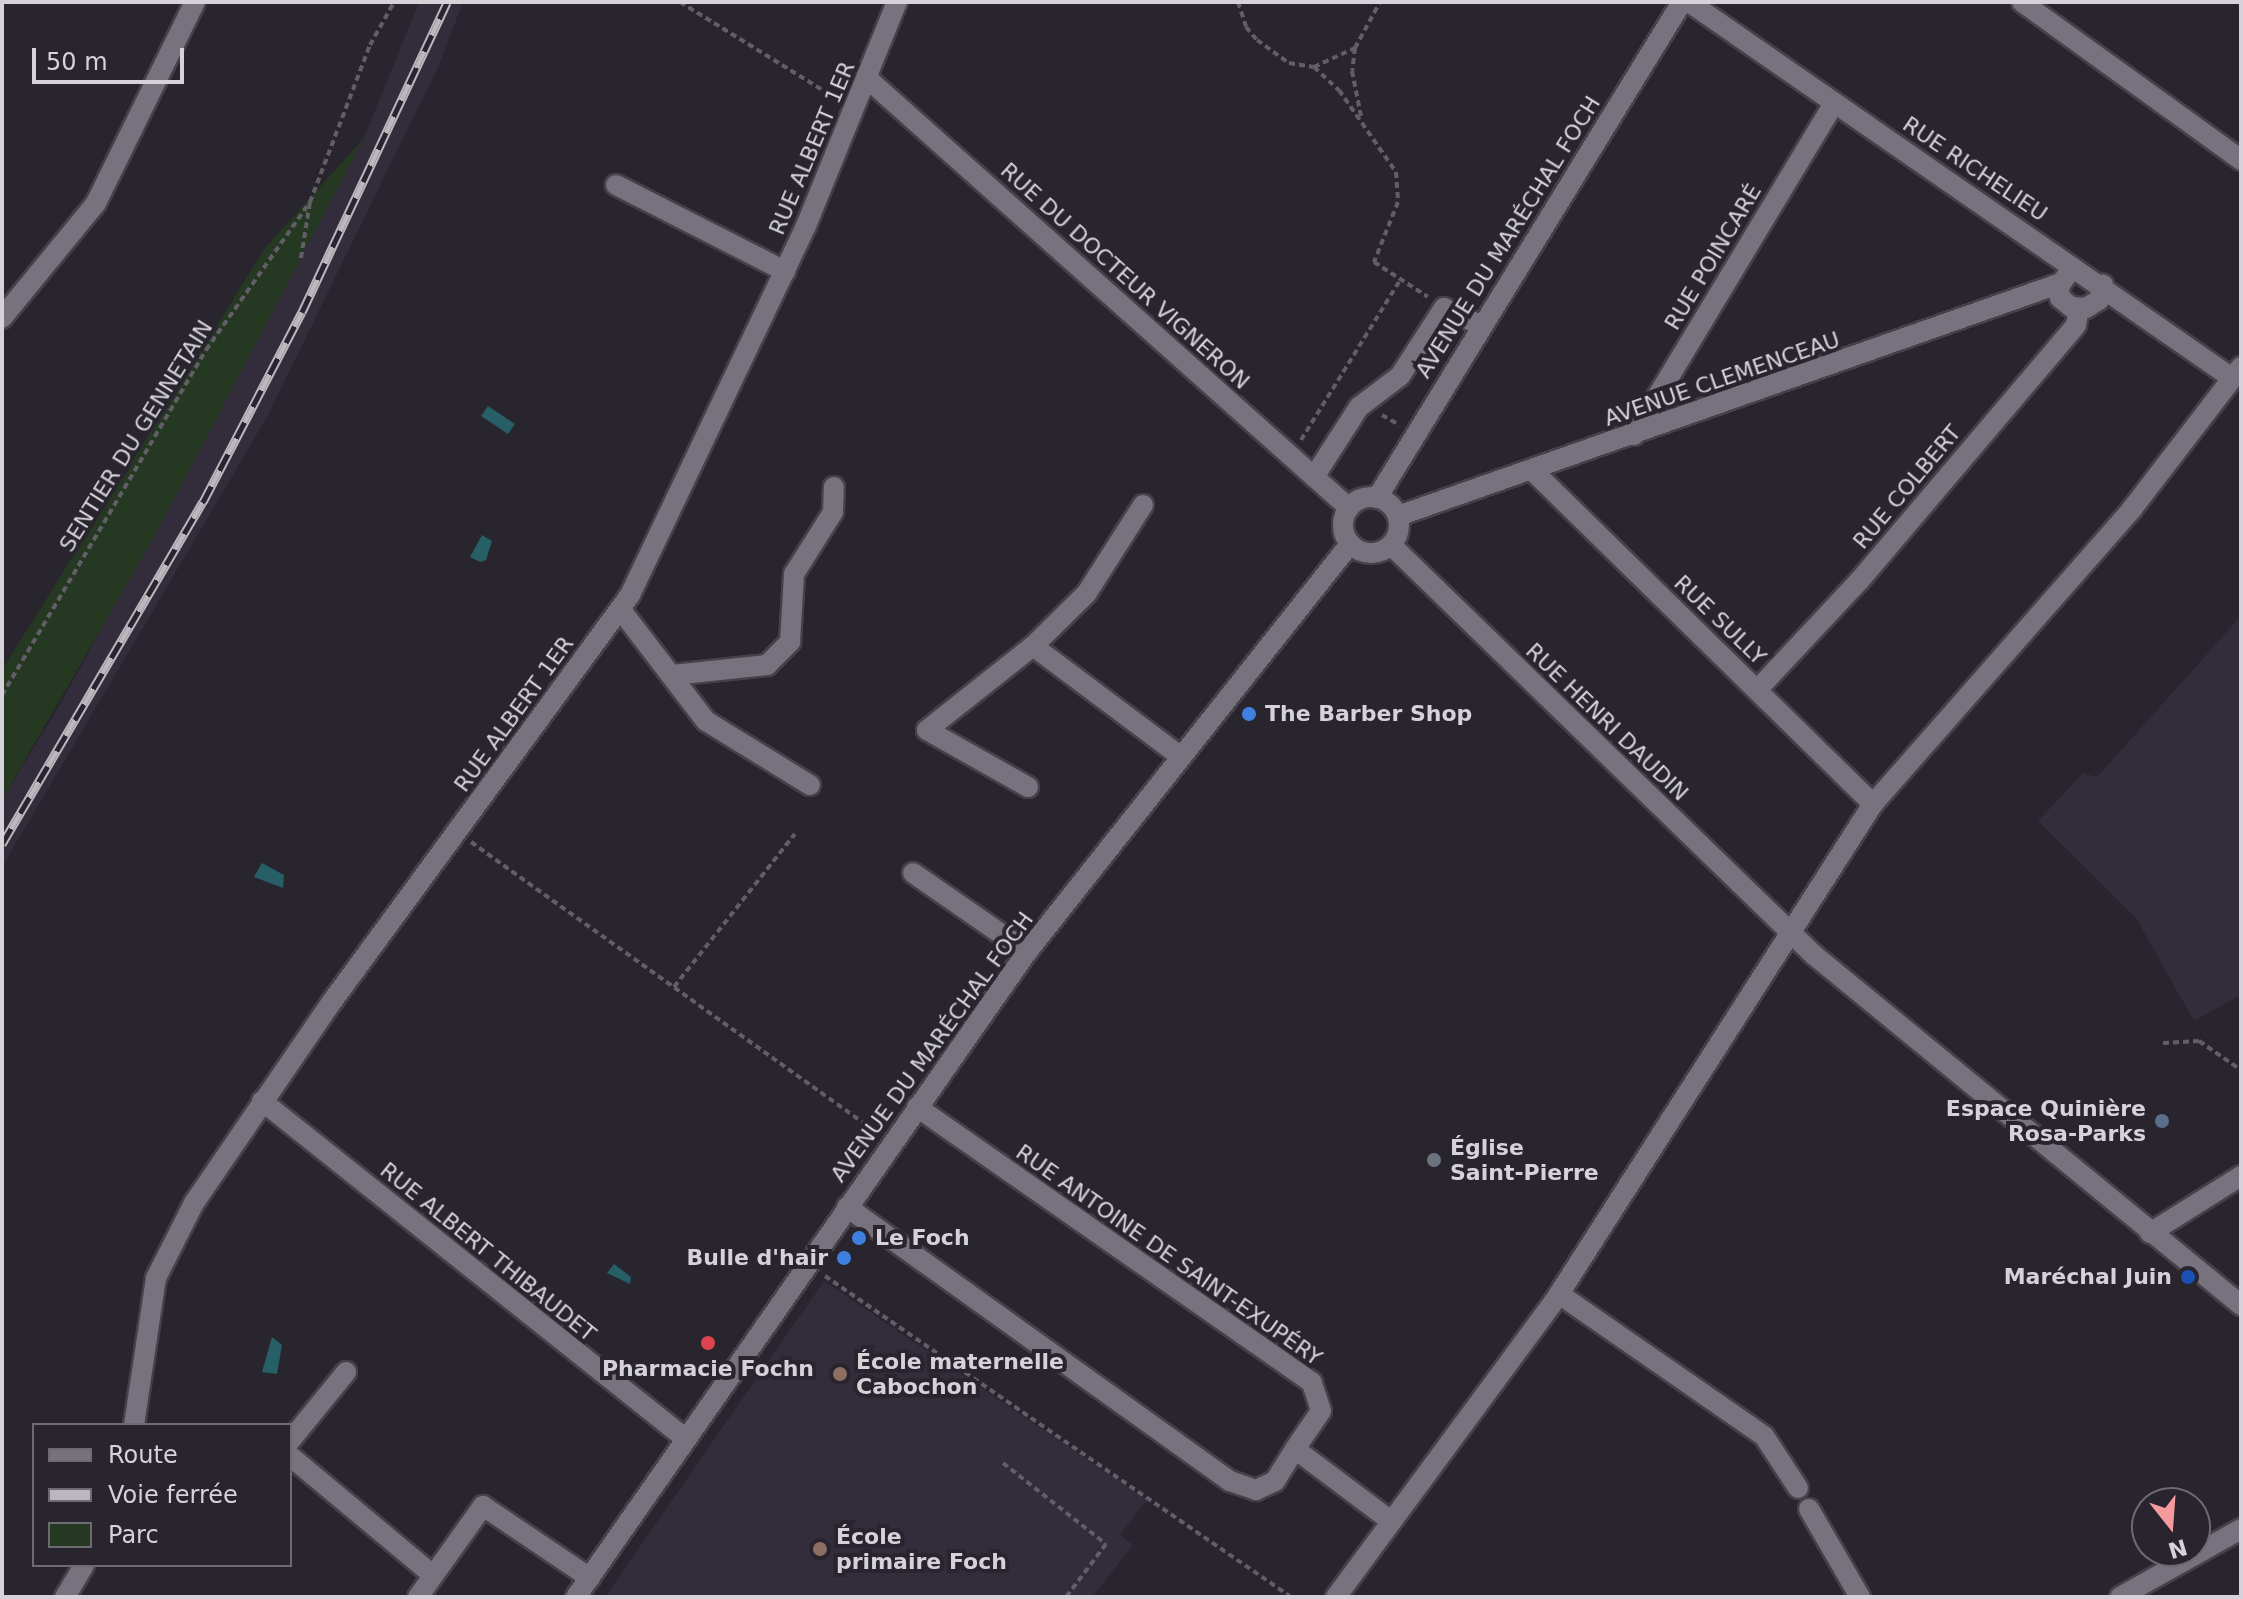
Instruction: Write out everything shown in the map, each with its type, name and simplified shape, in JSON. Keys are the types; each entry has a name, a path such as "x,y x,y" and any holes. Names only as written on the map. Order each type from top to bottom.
{"street":[{"path":"2,318 96,203 195,2"},
{"name":"RUE ALBERT 1ER","path":"134,1423 156,1278 194,1203 262,1101 621,610 785,271 869,80 897,2"},
{"name":"AVENUE DU MARÉCHAL FOCH","path":"1377,498 1682,2"},
{"name":"RUE RICHELIEU","path":"1689,2 2103,285 2237,372"},
{"path":"2022,2 2241,160"},
{"name":"RUE DU DOCTEUR VIGNERON","path":"869,80 1349,508"},
{"name":"RUE POINCARÉ","path":"1634,435 1834,103"},
{"path":"616,185 785,271"},
{"path":"2079,268 2061,283 2060,298 2079,308 2099,300 2103,285"},
{"name":"AVENUE CLEMENCEAU","path":"1398,516 2061,283"},
{"path":"1314,477 1359,407 1400,376 1444,308 1482,326"},
{"name":"RUE COLBERT","path":"1757,690 1860,580 2076,325 2079,308"},
{"path":"1337,1595 1559,1294 1873,804 2132,509 2237,372"},
{"name":"RUE SULLY","path":"1533,471 1873,804"},
{"path":"672,675 767,665 790,642 794,574 833,512 834,487"},
{"path":"1377,498 1398,516 1399,531 1391,545 1366,553 1350,544 1343,526 1349,508 1361,499 1377,498"},
{"path":"1028,787 927,730 1033,646 1087,593 1143,505"},
{"name":"AVENUE DU MARÉCHAL FOCH","path":"576,1597 1027,952 1350,544"},
{"name":"RUE HENRI DAUDIN","path":"1391,545 1789,932 2241,1305"},
{"path":"621,610 706,721 810,785"},
{"path":"1033,646 1180,756"},
{"path":"913,873 1027,952"},
{"name":"RUE ALBERT THIBAUDET","path":"262,1101 686,1439"},
{"name":"RUE ANTOINE DE SAINT-EXUPÉRY","path":"917,1107 1312,1383 1321,1411 1295,1449"},
{"path":"2150,1233 2241,1176"},
{"path":"847,1207 1230,1481 1256,1490 1275,1481 1295,1449 1391,1521"},
{"path":"1559,1294 1764,1436 1798,1488"},
{"path":"292,1439 346,1372"},
{"path":"292,1458 433,1575"},
{"path":"418,1597 483,1506 590,1578"},
{"path":"1809,1509 1860,1597"},
{"path":"2120,1597 2241,1529"},
{"path":"65,1597 83,1567"}],"path":[{"path":"301,258 310,202 370,45 394,2"},
{"path":"680,2 856,111"},
{"path":"1238,2 1246,27 1257,40 1289,63 1314,67 1355,48"},
{"path":"1362,120 1352,71 1355,48 1380,2"},
{"path":"1314,67 1362,120 1392,162 1399,190 1392,223 1374,262 1444,308"},
{"name":"SENTIER DU GENNETAIN","path":"2,695 206,350 310,202"},
{"path":"1298,446 1401,279"},
{"path":"674,987 795,834"},
{"path":"466,838 876,1132"},
{"path":"2163,1043 2199,1041 2241,1070"},
{"path":"823,1274 1291,1597"},
{"path":"1003,1463 1106,1544 1066,1597"}],"shaded area":[{"path":"419,2 463,2 438,67 267,417 2,867 2,800 64,698 364,138"},
{"path":"2241,616 2241,995 2194,1021 2136,918 2038,821 2083,773 2097,777"},
{"path":"824,1281 1147,1500 1120,1535 1133,1545 1092,1597 605,1597"}],"green space":[{"path":"364,138 155,535 2,800 2,670 265,248"}],"water":[{"path":"488,406 515,424 508,434 481,416"},
{"path":"482,535 492,541 486,560 480,562 470,557"},
{"path":"262,863 284,875 283,888 254,877"},
{"path":"614,1264 631,1277 630,1284 607,1273"},
{"path":"272,1337 282,1345 277,1374 262,1372"}],"railway":[{"path":"2,844 203,502 302,312 447,2"}],"place":[{"name":"The Barber Shop","path":"1249,714"},
{"name":"Espace Quinière Rosa-Parks","path":"2162,1121"},
{"name":"Église Saint-Pierre","path":"1434,1160"},
{"name":"Le Foch","path":"859,1238"},
{"name":"Bulle d'hair","path":"844,1258"},
{"name":"Maréchal Juin","path":"2188,1277"},
{"name":"Pharmacie Fochn","path":"708,1343"},
{"name":"École maternelle Cabochon","path":"840,1374"},
{"name":"École primaire Foch","path":"820,1549"}]}
